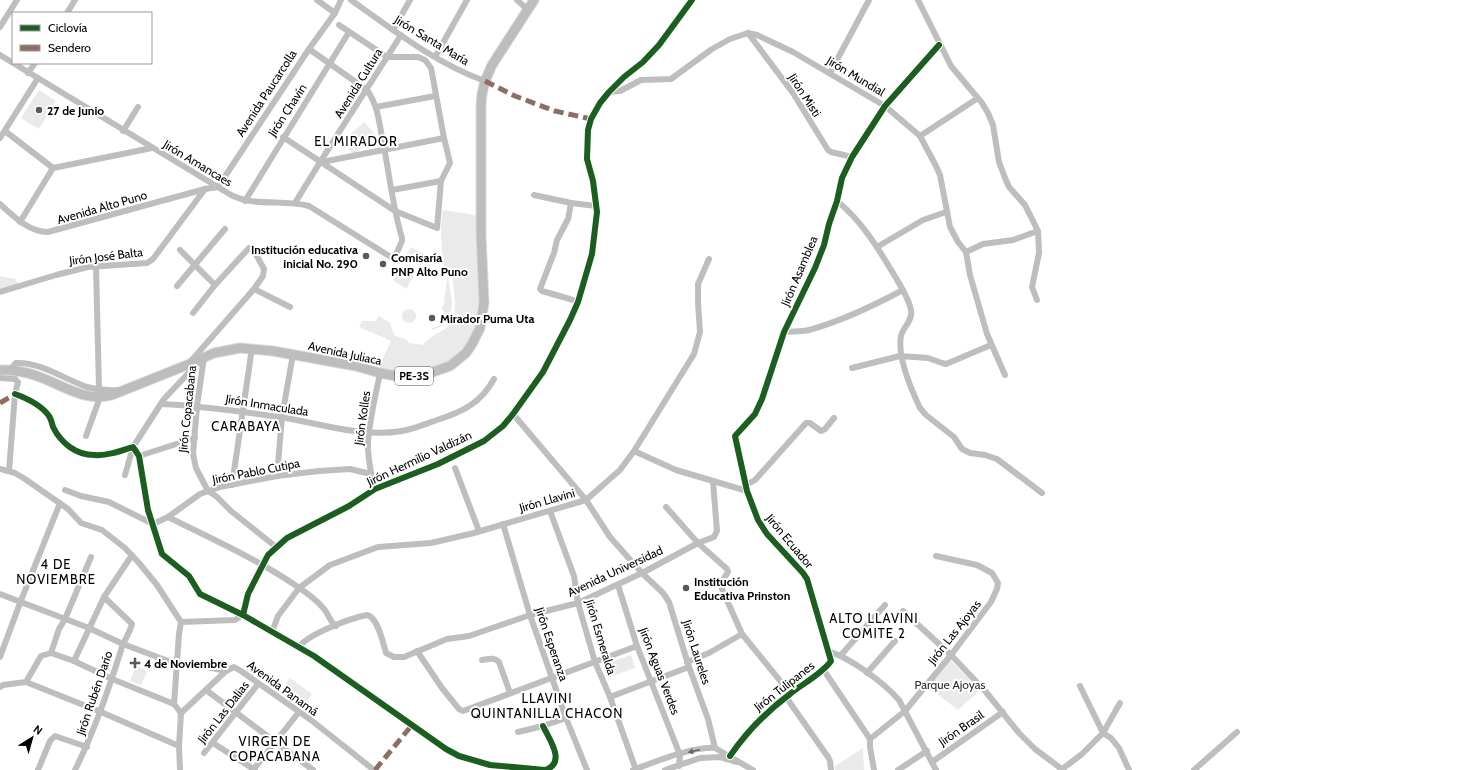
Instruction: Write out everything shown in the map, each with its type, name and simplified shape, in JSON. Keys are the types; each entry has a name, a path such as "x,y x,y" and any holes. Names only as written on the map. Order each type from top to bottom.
{"highway":[{"name":"Avenida Juliaca","path":"0,370 20,371 35,375 85,396 100,393 112,395 227,350 252,348 293,354 356,366 380,373 411,377 427,374 450,366 466,353 472,344 480,328 484,303 481,235 481,104 485,81 492,65 534,0"}],"street":[{"path":"0,27 17,0"},
{"path":"68,12 75,0"},
{"path":"318,0 334,13"},
{"name":"Avenida Paucarcolla","path":"218,187 308,49 342,0"},
{"name":"Jirón Santa María","path":"351,0 393,30 435,56 465,74 485,81"},
{"path":"393,30 410,0"},
{"path":"435,56 467,0"},
{"path":"517,0 527,10"},
{"name":"Jirón Hermilio Valdizán","path":"243,615 248,594 268,555 276,547 292,536 349,506 375,489 429,468 484,441 502,426 513,414 547,366 578,302 592,254 597,212 593,181 588,159 588,130 590,119 609,92 624,77 643,62 659,45 692,0"},
{"path":"830,73 869,0"},
{"path":"918,0 939,45 951,66 978,98 988,113 993,125 999,162 1005,178 1009,187 1025,205 1038,231 1039,253 1032,287 1037,300"},
{"path":"283,137 395,211 437,228 441,181 450,163 430,68 425,60 418,57 387,57 339,25"},
{"name":"Jirón Chavín","path":"245,201 349,32"},
{"path":"609,92 620,91 641,80 671,79 712,49 730,39 748,33"},
{"name":"Jirón Mundial","path":"748,33 757,35 793,52 830,73 885,106 920,136 940,175 946,212 950,226 966,252 970,275 986,334 1005,375"},
{"name":"Jirón Misti","path":"748,33 793,93 828,150 831,152 852,156"},
{"name":"Avenida Cultura","path":"295,203 401,35"},
{"name":"Jirón Asamblea","path":"736,444 736,434 754,414 762,400 784,332 820,256 837,201 842,178 852,156 885,106 939,45"},
{"path":"308,49 367,90 371,96 376,107 385,150 395,211"},
{"name":"Jirón Amancaes","path":"0,55 12,63"},
{"name":"Jirón Amancaes","path":"14,64 237,198 245,201 295,203 309,206 394,259 402,241 395,211"},
{"path":"28,73 34,64"},
{"path":"0,138 38,78"},
{"path":"376,107 435,96"},
{"path":"920,136 978,98"},
{"path":"124,131 138,107"},
{"path":"5,131 53,168"},
{"path":"321,162 444,138"},
{"path":"20,222 53,168 152,148"},
{"path":"392,190 441,181"},
{"name":"Avenida Alto Puno","path":"0,204 20,222 42,232 56,231 205,189 218,187"},
{"name":"Jirón José Balta","path":"0,292 96,266 144,264 150,262 205,189"},
{"path":"534,195 571,203 596,206"},
{"path":"837,201 852,213 877,247 903,290 912,312 901,336 900,356 920,408 926,415 954,437 962,449 970,453 985,455 997,459 1042,493"},
{"path":"571,203 568,219 557,240 556,247 540,290 578,302"},
{"path":"877,247 923,220 946,212"},
{"path":"177,286 225,229"},
{"path":"966,252 983,244 1012,240 1038,231"},
{"path":"187,365 254,289 263,276 264,269 253,249 250,247 215,284 193,313"},
{"path":"180,250 215,284"},
{"name":"Jirón Llavini","path":"272,632 278,616 299,588 330,565 378,547 432,543 586,500 620,470 634,451 694,354 700,332 698,284 709,259"},
{"path":"86,436 100,393 96,266"},
{"path":"254,289 290,307"},
{"path":"784,332 807,330 833,322 868,308 903,290"},
{"path":"852,368 900,356 928,358 946,364 991,345"},
{"path":"232,485 252,348"},
{"path":"277,476 282,418 293,354"},
{"path":"125,475 133,448 161,404 178,382 204,358"},
{"name":"Jirón Copacabana","path":"204,358 197,406 193,454 196,468 208,491 216,496 231,511 276,547"},
{"name":"Jirón Kolles","path":"375,489 371,474 368,448 369,433 380,373"},
{"path":"0,378 18,382 15,394 9,471"},
{"name":"Jirón Inmaculada","path":"161,404 242,411 369,433 394,432 413,429 456,414 482,396 494,379"},
{"path":"15,394 34,404 46,413 65,444 79,452 86,455 103,455 133,448"},
{"name":"Jirón Laureles","path":"513,414 586,500 610,536 642,573 663,593 669,602 688,665 708,719 715,748"},
{"path":"634,451 676,470 713,482 746,488 806,423 810,423 821,431 825,429 834,418"},
{"path":"140,456 195,438"},
{"name":"Jirón Ecuador","path":"736,444 746,488 758,520 767,534 807,579 827,651"},
{"path":"133,448 140,456 148,510 162,554 189,576 198,592 243,615 299,647 332,668 433,741 459,756 490,765 538,770 551,768 554,764 556,755 543,726"},
{"path":"455,468 479,531"},
{"path":"0,469 9,471 25,479 60,503 81,523 102,530 132,556 156,585 181,622 176,664 174,704"},
{"name":"Jirón Pablo Cutipa","path":"153,524 168,518 194,498 208,491 232,485 277,476 319,471 350,469 371,474"},
{"name":"Avenida Universidad","path":"336,626 365,615 370,615 374,620 382,639 386,653 394,658 399,658 447,639 469,636 530,615 578,603 642,573 698,543 714,537 717,531 713,482"},
{"path":"65,490 81,496 109,502 153,524"},
{"path":"0,657 60,503"},
{"path":"666,507 698,543 728,569 728,572 721,583 722,589 742,634 788,695 828,757 831,770"},
{"name":"Jirón Esmeralda","path":"550,511 574,576 578,603 595,662 610,697 635,770"},
{"path":"168,518 263,564 299,588 325,610 330,621 336,626 310,637 302,642 299,647"},
{"name":"Jirón Esperanza","path":"503,524 530,615 566,718 587,770"},
{"path":"74,661 104,597 132,556"},
{"name":"Jirón Las Ajoyas","path":"870,739 905,711 951,655 991,602 997,589 998,583 992,573 977,565 936,556"},
{"path":"51,653 57,635 91,557"},
{"name":"Jirón Aguas Verdes","path":"618,585 637,646 680,755 679,766"},
{"path":"0,594 20,603 89,628 123,644 176,664 207,667 226,671"},
{"name":"Jirón Rubén Darío","path":"75,770 87,747 101,712 123,644 131,628 131,623 104,597"},
{"path":"841,656 885,605"},
{"path":"903,611 951,655 986,692 1019,733 1035,749 1062,770 1082,754 1103,733 1120,703"},
{"path":"181,622 235,620 243,615"},
{"path":"610,697 651,683 688,665 742,634"},
{"path":"867,673 895,641"},
{"path":"417,651 442,688 459,709 463,711 637,646"},
{"path":"827,651 841,656 891,691 899,700 936,770"},
{"name":"Jirón Tulipanes","path":"730,756 745,734 760,718 831,662 827,651"},
{"path":"26,682 41,656 51,653 74,661 112,679 174,704 181,712 179,746 180,770"},
{"path":"482,660 492,658 500,662 510,693"},
{"name":"Avenida Panamá","path":"226,671 234,667 237,669 299,712 366,768 374,770"},
{"path":"823,669 870,739 874,770"},
{"path":"181,712 226,671"},
{"path":"1,685 26,682 101,712 179,746"},
{"name":"Jirón Las Dalias","path":"204,753 258,684"},
{"path":"1080,686 1103,733 1111,738 1119,748 1129,770"},
{"path":"206,690 312,770"},
{"path":"213,743 254,770 274,742 299,712"},
{"name":"Jirón Brasil","path":"932,762 1003,712"},
{"path":"518,732 543,726 566,718"},
{"path":"1194,770 1237,732"},
{"path":"38,770 50,741 55,736 87,747"},
{"path":"635,770 692,750 709,748 715,748 753,770"},
{"path":"898,770 926,751"},
{"path":"665,770 707,757 720,758 742,763"}],"green space":[{"name":"27 de Junio","path":"39,90 56,101 39,129 21,118"},
{"path":"364,122 376,135 354,155 342,142"},
{"path":"443,210 482,216 482,252 478,323 466,347 455,358 444,365 413,375 377,371 391,341 359,327 362,321 376,321 379,316 390,323 394,335 407,340 409,343 423,345 426,341 447,328 455,312 452,273 445,270 441,240"},
{"path":"411,247 426,256 420,266 405,257"},
{"path":"400,267 414,276 406,289 393,280"},
{"path":"0,276 15,279 22,288 0,294"},
{"path":"448,276 452,302 451,311 444,325 433,330 431,328 440,325 442,320 444,310 442,310"},
{"path":"406,309 412,309 416,313 416,319 412,323 406,323 402,319 402,313"},
{"path":"631,655 635,668 610,677 606,664"},
{"name":"Parque Ajoyas","path":"948,658 980,690 958,710 927,686"},
{"path":"136,666 147,671 141,685 130,681"},
{"path":"290,678 312,694 304,705 282,689"},
{"path":"863,748 864,770 835,770 835,766"}],"marked path":[{"path":"485,81 515,96 555,111 591,119"},
{"path":"0,403 15,394"},
{"path":"375,770 412,725"}],"cycle path":[{"path":"243,615 248,594 268,555 287,538 349,506 375,489 438,464 484,441 503,426 513,414 543,372 570,320 578,302 592,254 597,212 593,181 587,159 588,130 591,119 600,103 609,92 624,77 643,62 659,45 692,0"},
{"path":"730,756 743,738 765,715 795,690 812,679 831,661 807,579 767,534 758,520 747,491 735,436 755,414 762,399 784,332 815,268 824,245 842,178 852,157 885,106 939,45"},
{"path":"15,394 34,403 46,412 60,438 70,447 81,453 104,455 133,447 139,456 148,510 162,554 189,576 200,594 243,615 314,656 446,749 459,756 490,765 545,770 551,767 555,762 556,756 543,726"}],"place":[{"name":"27 de Junio","path":"39,110"},
{"name":"Institución educativa inicial No. 290","path":"366,256"},
{"name":"Comisaría PNP Alto Puno","path":"383,264"},
{"name":"Mirador Puma Uta","path":"432,318"},
{"name":"Institución Educativa Prinston","path":"686,588"},
{"name":"4 de Noviembre","path":"135,663"}],"district":[{"name":"EL MIRADOR","path":"356,141"},
{"name":"CARABAYA","path":"246,426"},
{"name":"4 DE NOVIEMBRE","path":"56,572"},
{"name":"ALTO LLAVINI COMITE 2","path":"874,626"},
{"name":"LLAVINI QUINTANILLA CHACON","path":"547,706"},
{"name":"VIRGEN DE COPACABANA","path":"275,748"}]}
